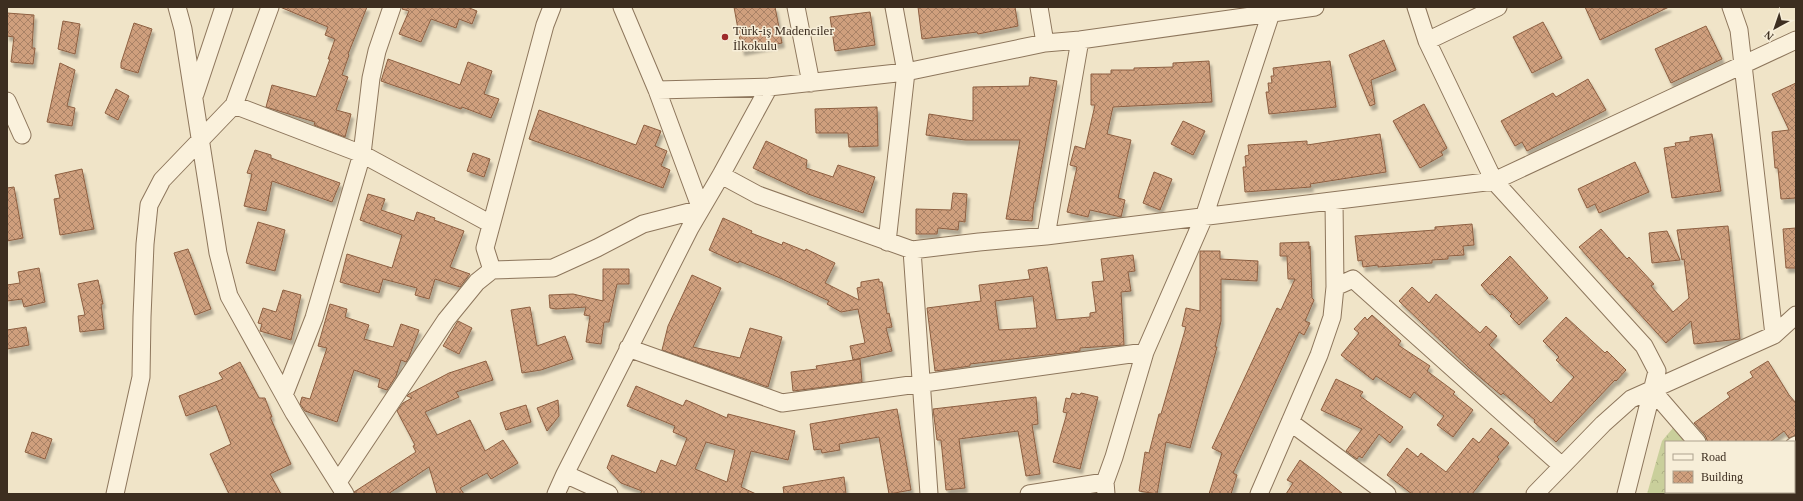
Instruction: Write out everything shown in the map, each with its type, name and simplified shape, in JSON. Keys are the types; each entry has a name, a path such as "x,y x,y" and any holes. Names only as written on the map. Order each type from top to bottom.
{"street":[{"path":"177,7 183,29 218,253 229,296 284,395 341,488 446,320 476,282 492,270 553,268 597,248 643,224 701,209"},
{"path":"194,98 224,7"},
{"path":"115,494 141,377 144,266 149,205 162,180 234,105 270,7"},
{"path":"284,395 314,318 362,154 371,78 377,51 392,7"},
{"path":"492,270 485,248 545,25 552,7"},
{"path":"622,7 657,90 701,209"},
{"path":"796,7 811,82"},
{"path":"887,242 906,72 894,7"},
{"path":"1039,7 1045,43"},
{"path":"657,90 769,87 906,72 1045,43 1080,40 1315,7"},
{"path":"1416,7 1427,41 1494,181 1644,346 1657,371 1626,494"},
{"path":"1427,41 1498,7"},
{"path":"1731,7 1739,30 1744,65 1774,335"},
{"path":"1029,494 1105,488 1145,352 1204,217 1271,12"},
{"path":"1046,236 1080,40"},
{"path":"721,175 758,195 912,250 1046,236 1494,181 1796,40"},
{"path":"556,494 628,348 701,209 769,87"},
{"path":"7,101 22,134"},
{"path":"234,105 362,154 491,224"},
{"path":"1258,494 1319,355 1332,317 1335,286 1334,201"},
{"path":"912,250 929,494"},
{"path":"1335,286 1353,279 1562,466"},
{"path":"1535,494 1603,424 1631,399 1774,335 1796,315"},
{"path":"628,348 782,403 1145,352"},
{"path":"1652,390 1696,441"},
{"path":"1290,422 1387,494"},
{"path":"565,474 610,494"}],"green space":[{"path":"1673,428 1679,428 1688,441 1665,441 1665,493 1725,494 1647,494 1662,441"}],"building":[{"path":"280,7 367,7 348,54 349,55 342,75 348,77 336,110 351,114 345,137 314,125 315,122 266,107 272,85 316,97 330,59 328,59 335,39 325,35 328,27"},
{"path":"403,7 467,7 477,11 472,24 459,19 456,28 431,19 421,42 399,34 409,11 402,9"},
{"path":"734,7 775,7 782,43 742,51"},
{"path":"918,7 1015,7 1018,26 978,34 977,32 922,39"},
{"path":"1585,7 1669,7 1600,40"},
{"path":"870,12 875,45 835,51 830,17"},
{"path":"7,13 34,15 32,48 35,48 33,64 11,62 14,37 7,36"},
{"path":"63,21 80,24 75,54 58,49"},
{"path":"1543,22 1562,58 1532,73 1513,37"},
{"path":"134,23 152,29 138,73 121,68 121,63"},
{"path":"1706,26 1722,59 1671,83 1655,49"},
{"path":"1384,40 1396,70 1371,80 1375,104 1370,106 1349,55"},
{"path":"388,59 460,85 468,62 492,71 484,94 499,99 491,118 381,81"},
{"path":"1209,61 1212,102 1113,107 1107,134 1131,140 1118,198 1125,200 1121,217 1090,210 1088,217 1067,212 1077,167 1070,165 1075,146 1085,149 1095,105 1091,105 1091,74 1111,74 1111,70 1173,67 1173,63"},
{"path":"1330,61 1336,107 1269,114 1266,92 1269,92 1268,83 1272,83 1271,76 1274,76 1273,68"},
{"path":"60,63 75,70 67,106 75,108 72,126 47,122"},
{"path":"1030,77 1057,81 1034,202 1032,221 1006,219 1020,140 965,140 926,135 929,114 973,121 973,87 1029,86"},
{"path":"1588,79 1606,110 1527,151 1522,142 1515,146 1501,121 1553,93 1556,97"},
{"path":"1796,83 1796,198 1781,199 1778,168 1775,168 1772,132 1789,130 1772,94"},
{"path":"116,89 129,96 118,120 105,113"},
{"path":"1424,104 1447,148 1441,152 1443,155 1420,168 1393,121"},
{"path":"877,107 878,146 849,147 848,133 816,133 815,109"},
{"path":"539,110 636,145 644,125 661,131 655,146 667,151 661,166 670,170 663,188 529,139"},
{"path":"1183,121 1205,131 1193,155 1171,144"},
{"path":"1380,134 1386,172 1310,184 1311,187 1245,192 1243,167 1246,167 1245,156 1249,155 1248,145 1307,141 1307,145"},
{"path":"1712,134 1721,191 1672,198 1664,148 1676,146 1675,143 1690,141 1690,137"},
{"path":"766,141 807,160 806,168 833,177 838,165 875,177 863,213 808,194 753,168"},
{"path":"255,150 271,155 271,158 340,183 332,202 272,181 266,211 244,206 252,174 247,173"},
{"path":"473,153 490,159 484,177 467,171"},
{"path":"1635,162 1649,192 1599,213 1595,204 1587,208 1578,189"},
{"path":"82,169 94,229 60,235 54,199 60,198 55,175"},
{"path":"1154,172 1172,179 1160,210 1143,203"},
{"path":"14,187 23,238 7,241 7,188"},
{"path":"953,193 967,194 965,222 959,221 958,230 938,228 937,234 916,234 916,209 951,210"},
{"path":"368,194 385,199 381,210 414,221 417,212 464,231 450,267 470,274 460,287 435,279 429,299 415,295 417,288 383,279 379,293 340,282 347,254 392,268 402,235 360,220"},
{"path":"723,218 752,231 751,233 782,245 783,242 805,251 806,249 835,263 825,283 859,300 857,288 861,287 861,282 879,279 879,282 882,282 887,314 889,313 892,327 886,328 892,351 853,360 850,346 865,343 858,309 841,312 827,304 829,301 780,278 739,261 738,263 709,250"},
{"path":"258,222 285,230 275,271 246,263"},
{"path":"1472,224 1474,245 1463,246 1464,255 1448,256 1448,259 1432,260 1432,263 1378,267 1378,265 1363,267 1362,260 1358,261 1355,236 1435,230 1435,227"},
{"path":"1728,226 1740,339 1694,344 1691,321 1666,343 1579,247 1601,229 1627,259 1629,257 1654,284 1651,286 1673,312 1689,298 1684,259 1682,260 1677,230"},
{"path":"1796,228 1796,268 1786,268 1783,229"},
{"path":"1667,231 1680,260 1652,263 1649,233"},
{"path":"1309,242 1312,298 1314,300 1305,321 1310,323 1304,335 1299,332 1233,473 1237,475 1231,494 1209,494 1222,453 1212,448 1277,308 1281,310 1295,279 1288,279 1287,256 1280,256 1280,243"},
{"path":"188,249 211,309 195,315 174,253"},
{"path":"1200,251 1220,251 1220,259 1258,261 1257,281 1221,279 1221,321 1215,347 1217,347 1190,448 1166,442 1157,494 1139,491 1145,452 1149,453 1159,414 1161,414 1186,327 1182,326 1186,308 1200,311"},
{"path":"1133,255 1135,271 1128,272 1131,291 1121,292 1124,345 1080,348 1080,351 970,364 970,366 935,371 927,308 981,301 979,285 1030,279 1028,270 1047,267 1056,320 1090,317 1090,313 1096,312 1092,282 1104,281 1101,259","holes":["1033,296 1037,328 999,330 995,301"]},
{"path":"1510,256 1548,298 1519,325 1510,316 1512,314 1481,285"},
{"path":"39,268 45,302 24,307 22,299 7,301 7,285 20,283 18,272"},
{"path":"603,269 629,269 629,284 617,284 609,322 604,322 601,344 586,342 590,316 584,315 586,307 550,308 549,295 573,294 603,301"},
{"path":"692,275 721,288 693,347 740,358 750,328 782,337 768,387 662,350 668,326"},
{"path":"98,280 103,304 101,304 104,329 80,332 78,316 85,315 78,284"},
{"path":"1412,287 1429,303 1436,294 1480,333 1486,326 1497,336 1489,345 1551,403 1574,377 1556,360 1559,357 1543,341 1566,317 1605,353 1607,351 1626,370 1556,442 1534,422 1535,420 1503,393 1501,395 1469,368 1399,301"},
{"path":"283,290 301,295 291,340 260,331 262,324 258,323 263,308 276,312"},
{"path":"330,304 347,309 345,317 369,325 364,339 393,347 401,324 419,330 409,357 406,362 401,360 396,376 387,390 378,387 380,379 354,370 337,422 305,411 300,404 302,397 310,399 327,348 318,346"},
{"path":"530,307 537,346 565,336 573,359 541,370 522,373 511,310"},
{"path":"1372,315 1401,341 1398,345 1430,366 1427,371 1455,392 1453,394 1473,410 1453,437 1437,425 1444,416 1414,392 1410,398 1376,376 1373,380 1341,355 1359,333 1354,329 1365,317 1367,320"},
{"path":"458,321 472,328 459,354 443,346"},
{"path":"26,327 29,345 7,349 7,330"},
{"path":"860,359 862,382 793,391 791,372 817,369 816,366"},
{"path":"486,361 493,380 456,392 459,397 425,412 437,435 470,420 485,451 503,440 518,463 491,479 487,473 460,488 464,494 437,494 429,467 388,494 355,494 354,492 416,452 413,446 415,445 397,411 403,403 412,398 407,396 449,373"},
{"path":"1768,361 1789,395 1796,403 1796,435 1789,438 1784,431 1771,441 1708,441 1705,435 1694,423 1730,397 1727,393 1753,377 1750,372"},
{"path":"240,362 259,398 265,398 272,417 270,417 291,464 270,474 281,494 229,494 210,454 231,444 216,405 186,416 179,396 223,379 219,373"},
{"path":"1336,379 1363,392 1360,396 1403,427 1390,443 1379,434 1362,458 1359,456 1357,459 1346,451 1362,429 1321,410"},
{"path":"636,386 683,406 686,400 727,418 728,414 795,431 788,460 751,451 741,487 756,494 640,494 642,491 621,483 607,468 612,455 656,473 661,460 676,466 687,438 673,432 675,426 627,406","holes":["706,442 735,450 727,482 695,469"]},
{"path":"1072,393 1080,395 1081,393 1098,397 1080,469 1053,462 1067,413 1063,412 1066,398 1070,399"},
{"path":"1036,397 1038,424 1032,425 1040,474 1026,476 1018,431 959,439 965,488 946,490 941,440 937,440 933,409"},
{"path":"558,400 559,416 547,431 537,408"},
{"path":"526,405 531,422 506,430 500,413"},
{"path":"897,409 911,490 889,494 879,437 839,444 840,450 822,453 821,449 814,450 810,424"},
{"path":"1491,428 1509,443 1497,457 1499,459 1472,494 1412,494 1387,475 1407,448 1418,457 1421,453 1446,472 1473,438 1479,443"},
{"path":"32,432 52,439 45,459 25,452"},
{"path":"1300,460 1343,494 1286,494 1293,483 1287,480"},
{"path":"844,477 846,494 784,494 783,487"}],"place":[{"name":"Türk-iş Madenciler İlkokulu","path":"725,37"}]}
